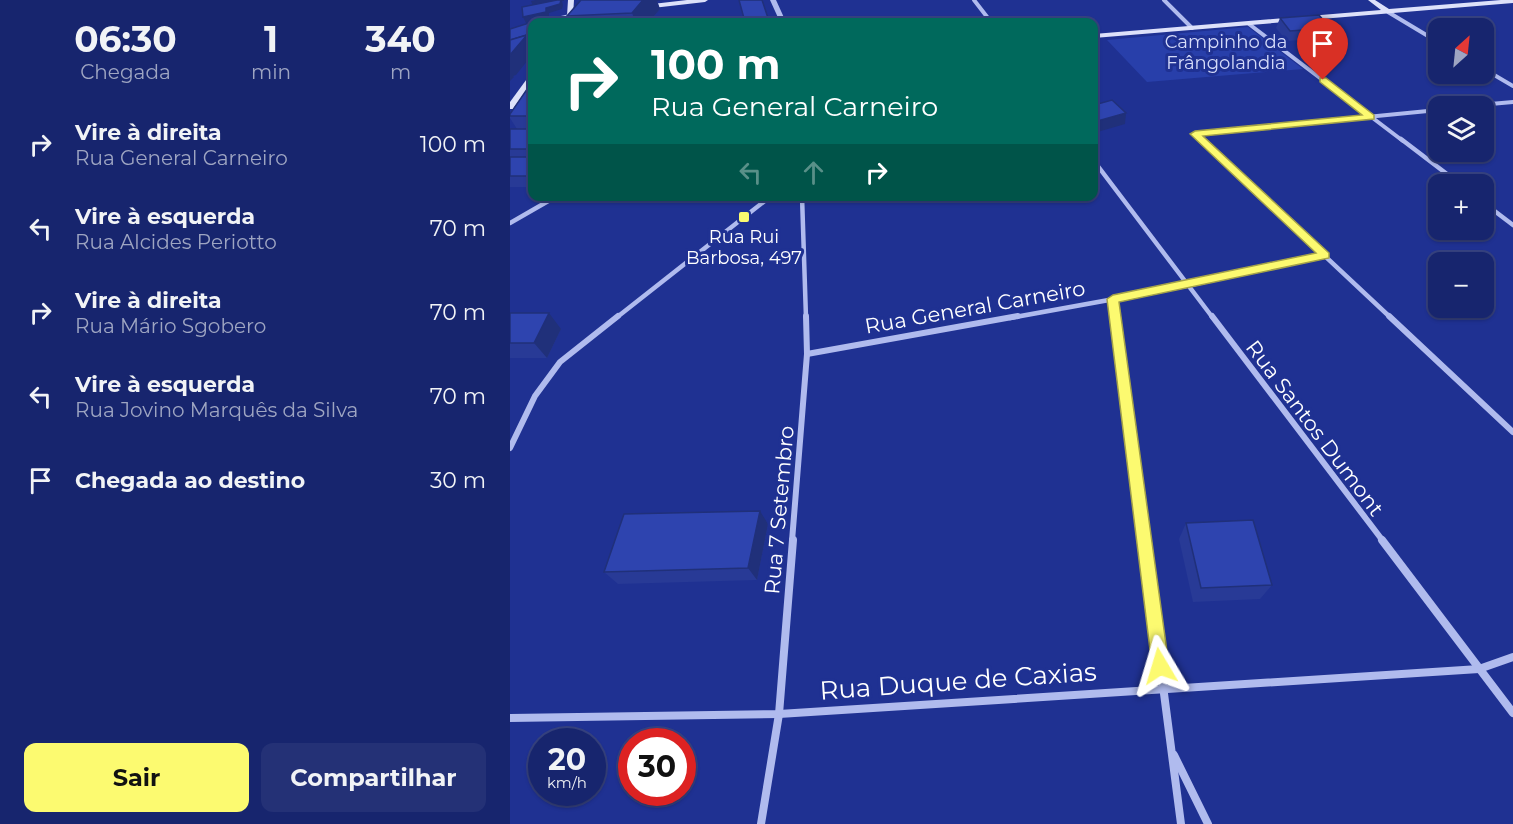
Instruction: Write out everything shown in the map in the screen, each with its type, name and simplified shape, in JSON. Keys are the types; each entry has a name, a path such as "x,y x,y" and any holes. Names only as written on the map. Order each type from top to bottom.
{"main road":[{"path":"568,18 571,0"},
{"path":"637,8 705,0"},
{"path":"1371,0 1388,12"},
{"path":"1098,36 1513,1"},
{"path":"571,18 581,15"},
{"path":"510,108 528,86"}],"street":[{"path":"773,0 781,18"},
{"path":"974,0 988,18"},
{"path":"1164,0 1192,28"},
{"path":"1388,12 1428,36"},
{"path":"1249,24 1447,174"},
{"path":"1494,75 1513,86"},
{"path":"1494,104 1513,102"},
{"path":"1428,111 1195,134 1513,432"},
{"name":"Rua Santos Dumont","path":"1098,166 1186,286 1513,713"},
{"path":"510,223 548,201"},
{"path":"510,448 535,396 560,362 765,201"},
{"name":"Rua 7 Setembro","path":"761,824 779,714 807,354 802,201"},
{"path":"1494,211 1513,225"},
{"name":"Rua General Carneiro","path":"807,354 1186,286 1325,255"},
{"path":"1113,299 1181,824"},
{"name":"Rua Duque de Caxias","path":"510,718 779,714 1479,669 1513,657"},
{"path":"1171,748 1208,824"}],"green space":[{"name":"Campinho da Frângolandia","path":"1248,27 1303,69 1147,82 1107,40"}],"building":[{"path":"561,0 560,4 546,8 546,12 523,17 522,7"},
{"path":"581,0 643,0 632,13 567,16"},
{"path":"739,0 762,0 768,18 744,18"},
{"path":"1319,15 1330,28 1290,31 1280,18"},
{"path":"528,23 528,37 527,35 510,40 510,29"},
{"path":"527,35 510,55 510,40"},
{"path":"528,88 528,116 510,116"},
{"path":"1112,100 1126,113 1098,121 1098,104"},
{"path":"510,129 528,129 528,149 510,149"},
{"path":"510,157 528,157 528,176 510,176"},
{"path":"510,313 549,313 534,343 510,343"},
{"path":"760,511 748,568 604,572 624,514"},
{"path":"1253,520 1272,585 1201,588 1186,523"}],"place":[{"name":"Rua Rui Barbosa, 497","path":"744,217"}],"route":[{"path":"1160,666 1113,299 1186,286 1325,255 1195,134 1371,117 1323,80"}]}
